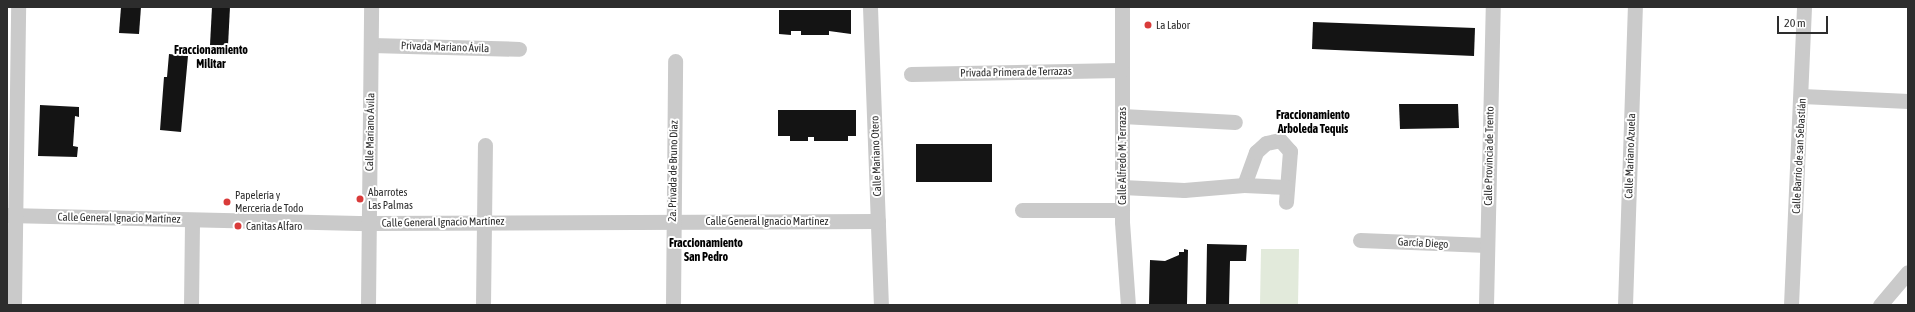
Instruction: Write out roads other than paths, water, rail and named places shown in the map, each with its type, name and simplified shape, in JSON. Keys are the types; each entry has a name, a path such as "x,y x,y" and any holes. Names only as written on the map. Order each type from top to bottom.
{"street":[{"path":"14,305 11,215 18,7"},
{"name":"Calle Mariano Ávila","path":"368,305 371,7"},
{"name":"Calle Mariano Otero","path":"870,7 880,305"},
{"name":"Calle Alfredo M. Terrazas","path":"1122,7 1122,210 1128,305"},
{"name":"Calle Provincia de Trento","path":"1486,305 1493,7"},
{"name":"Calle Mariano Azuela","path":"1625,305 1635,7"},
{"name":"Calle Barrio de san Sebastián","path":"1791,305 1802,96 1804,7"},
{"name":"Privada Mariano Ávila","path":"370,45 519,49"},
{"name":"2a. Privada de Bruno Díaz","path":"673,305 672,220 675,61"},
{"name":"Privada Primera de Terrazas","path":"911,74 1121,70"},
{"path":"1802,96 1908,101"},
{"path":"1122,116 1235,122"},
{"path":"1122,187 1184,190 1244,185 1287,195 1290,151 1280,140 1266,144 1256,152 1244,185"},
{"path":"483,305 485,145"},
{"path":"1022,210 1122,210"},
{"name":"Calle General Ignacio Martínez","path":"11,215 369,223 672,220 878,221"},
{"path":"191,305 192,220"},
{"name":"García Diego","path":"1360,240 1487,246"},
{"path":"1880,305 1908,272"}],"place":[{"name":"La Labor","path":"1148,25"},
{"name":"Abarrotes Las Palmas","path":"360,199"},
{"name":"Papelería y Merceria de Todo","path":"227,202"},
{"name":"Canitas Alfaro","path":"238,226"}],"district":[{"name":"Fraccionamiento Militar","path":"211,58"},
{"name":"Fraccionamiento Arboleda Tequis","path":"1313,123"},
{"name":"Fraccionamiento San Pedro","path":"706,251"}]}
